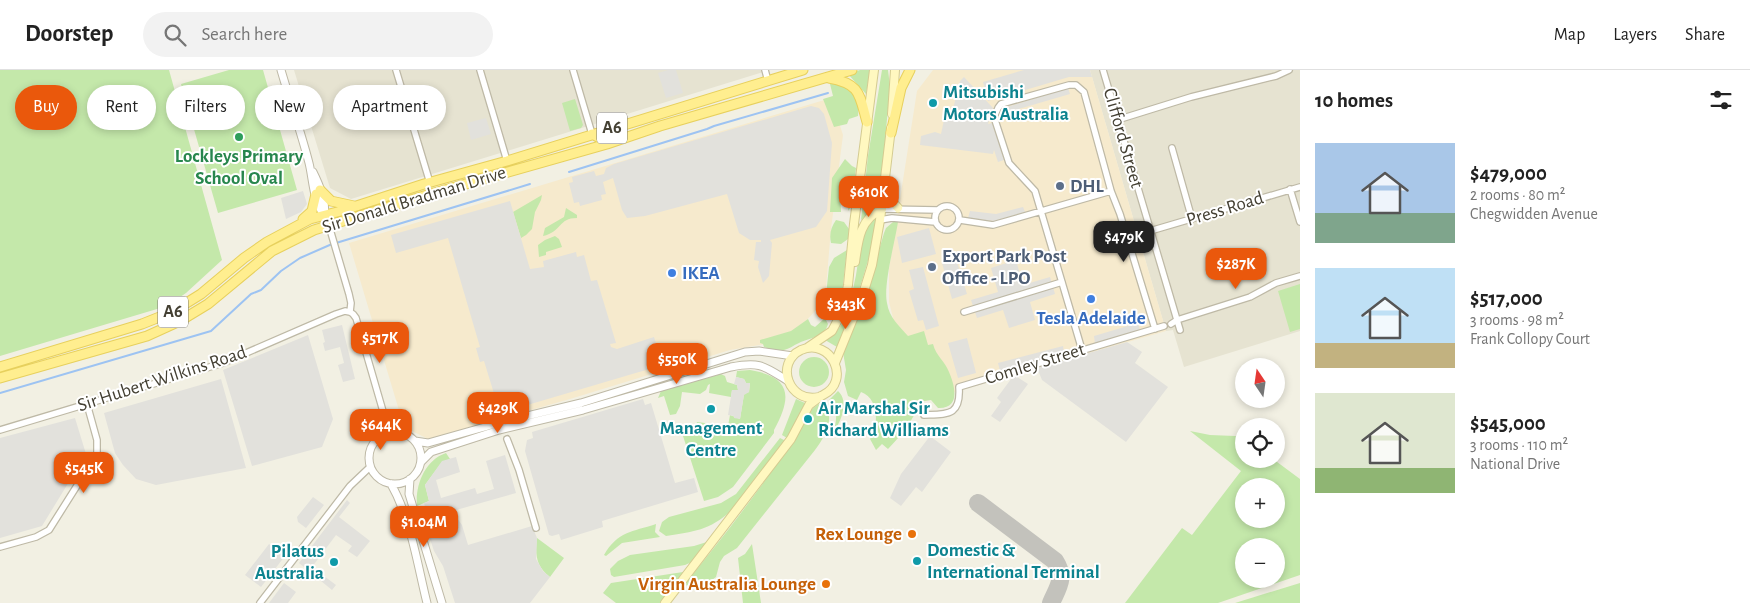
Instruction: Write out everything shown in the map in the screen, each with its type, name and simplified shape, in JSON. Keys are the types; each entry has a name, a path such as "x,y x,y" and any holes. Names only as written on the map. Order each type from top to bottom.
{"main road":[{"name":"Sir Donald Bradman Drive","path":"0,367 142,324 172,312 201,294 252,252 295,226 324,214 507,161 803,70"},
{"name":"Sir Donald Bradman Drive","path":"0,378 147,336 163,329 208,304 272,251 314,230 426,195 607,144 660,126 852,70"},
{"path":"822,396 810,398 799,395 788,381 788,364 793,356 827,336 836,325 843,310 848,285 874,70"},
{"path":"835,363 870,275 882,209 891,133 895,70"},
{"path":"891,133 901,88 910,70"},
{"path":"826,78 844,81 855,88 860,97 867,122"},
{"path":"592,134 600,138 660,126"},
{"path":"886,174 888,194 898,208"},
{"path":"295,226 312,211 318,192 334,203 355,206"},
{"path":"848,285 855,263 859,233 868,218 882,209"},
{"path":"314,230 324,214 334,218 351,219"},
{"path":"665,603 791,439 809,405 830,390 836,380 837,368 827,352 807,348"}],"street":[{"path":"281,70 309,165 325,209 324,214"},
{"path":"396,70 430,183"},
{"path":"480,70 507,161"},
{"path":"572,70 592,134"},
{"path":"765,70 768,81"},
{"name":"Clifford Street","path":"1103,70 1150,231 1174,322 1180,330"},
{"path":"1117,120 1191,97 1276,76 1289,70"},
{"path":"1082,350 1034,191 1009,163 994,117 1001,104 1069,85 1076,85 1084,92 1111,191 1120,214 1155,329"},
{"path":"1172,148 1192,219"},
{"name":"Press Road","path":"1150,231 1300,186"},
{"path":"1290,190 1300,222"},
{"path":"960,220 993,225 1111,191"},
{"path":"880,220 892,218 935,222 942,229 949,230 956,227 960,220 958,212 952,206 944,206 935,213 935,222"},
{"path":"882,209 938,210"},
{"path":"329,226 349,294 350,312 356,318 389,432"},
{"path":"1174,322 1250,297 1276,284 1300,276"},
{"path":"964,312 1062,282"},
{"name":"Sir Hubert Wilkins Road","path":"0,430 224,363 336,314 345,311 350,312"},
{"name":"Comley Street","path":"924,415 954,411 958,405 958,387 1164,326"},
{"path":"415,441 428,443 506,421 581,403 745,352 793,356"},
{"path":"421,462 420,449 415,441 403,433 389,432 379,437 372,445 369,456 370,467 378,478 391,484 398,484 410,479 417,471 421,462 431,452 499,430 583,410 725,368 744,364 763,366 788,381"},
{"path":"0,547 36,537 48,530 97,454 97,440 87,404"},
{"path":"507,439 509,428"},
{"path":"499,430 507,439 519,470 536,528"},
{"path":"260,603 350,486 370,467"},
{"path":"410,479 409,494 442,603"},
{"path":"391,484 404,514 427,603"}],"shaded area":[{"path":"294,70 770,70 351,199 330,188 312,130 323,130 323,85 299,85"},
{"path":"676,70 683,93 666,98 658,73"},
{"path":"933,70 1090,70 1166,331 948,394 894,322 889,302 889,269 917,91"},
{"path":"1024,70 1090,70 1092,77 1069,77 988,101 983,82"},
{"path":"1090,70 1300,70 1300,331 1184,367 1173,330 1166,331"},
{"path":"964,77 993,108 988,124 992,123 1004,160 998,162 994,150 993,154 920,145 921,136 935,132 941,134 944,120 950,121 960,81"},
{"path":"1068,88 1070,94 1008,112 1007,107"},
{"path":"831,98 843,135 831,229 825,300 795,333 766,344 730,350 570,399 428,439 404,427 349,243"},
{"path":"811,106 819,108 824,114 832,143 827,211 816,227 770,240 772,243 769,276 763,283 758,267 759,261 754,260 756,242 761,242 761,240 750,240 739,233 727,194 645,216 627,218 622,210 613,178 603,182 606,194 601,195 602,200 580,206 579,202 574,203 569,183 573,182 572,177 594,171 596,176 604,174 606,168 614,164"},
{"path":"486,118 491,134 471,140 467,123"},
{"path":"303,191 307,204 301,212 286,219 281,198"},
{"path":"510,201 530,269 544,267 543,261 576,252 577,257 584,255 591,281 597,280 616,343 610,344 611,347 617,349 654,337 659,353 679,348 683,359 500,413 484,361 480,362 476,348 480,347 448,238 396,253 391,235"},
{"path":"1023,207 1025,212 994,221 968,218 970,211 996,214"},
{"path":"929,228 936,254 902,263 897,237"},
{"path":"956,259 967,294 952,299 942,263"},
{"path":"1016,260 1023,285 1050,277 1055,294 1030,302 1035,320 1009,328 1003,310 977,318 971,300 998,292 991,268"},
{"path":"923,267 939,326 926,330 923,320 918,321 909,291 914,289 909,270"},
{"path":"1138,323 1140,330 1095,344 1094,336"},
{"path":"342,325 355,379 343,382 338,365 344,363 340,347 325,351 322,330"},
{"path":"308,335 333,419 322,447 252,466 223,370"},
{"path":"967,338 976,373 958,378 948,343"},
{"path":"1127,342 1142,352 1135,363 1168,387 1126,442 1042,380 1037,368"},
{"path":"1063,346 1064,353 1000,371 998,363"},
{"path":"1014,375 1028,384 1000,422 991,416 1001,402 997,398"},
{"path":"736,377 744,379 746,383 750,383 749,392 744,395 740,419 728,415 732,390 738,390 737,385 734,384"},
{"path":"221,379 246,468 156,485 136,479 115,453 104,413"},
{"path":"643,399 645,405 651,403 675,483 694,478 698,492 602,521 603,527 561,540 559,534 549,535 525,451 527,440 533,438 532,432"},
{"path":"75,418 86,454 42,526 0,538 0,438"},
{"path":"930,436 951,452 922,492 916,487 901,506 890,498 901,474"},
{"path":"505,455 516,493 428,518 424,503 429,501 425,485 442,461 456,457 460,472 436,480 441,498 475,488 477,494 494,489 486,461"},
{"path":"313,497 324,505 306,528 298,522 297,517"},
{"path":"347,500 350,503 339,517 370,541 357,557 348,551 352,546 336,535 312,567 336,585 332,590 299,563"},
{"path":"454,514 462,525 468,545 532,526 537,538 536,559 543,571 550,577 530,603 455,603 443,566 434,551 424,521"},
{"path":"269,544 285,556 261,587 245,575"},
{"path":"284,583 296,592 288,603 269,603"}],"green space":[{"path":"0,70 169,70 173,85 166,85 166,130 186,130 222,260 186,293 167,306 0,356"},
{"name":"Lockleys Primary School Oval","path":"229,70 263,70 267,85 255,85 255,130 280,130 297,190 218,213 194,130 245,130 245,85 181,84"},
{"path":"860,70 870,70 866,94 848,74"},
{"path":"882,70 888,70 890,86 879,207 861,220 868,156"},
{"path":"836,83 847,88 854,95 858,105 858,116 849,119 847,124 834,127 823,99 833,96 830,84"},
{"path":"575,99 583,125 581,128 570,131 562,103"},
{"path":"845,159 856,168 852,205 848,211 850,187 846,187 841,192 841,212 830,212 832,178"},
{"path":"542,195 535,212 532,229 521,238 513,212"},
{"path":"566,208 577,215 577,218 566,220 554,232 543,236 545,228 564,217"},
{"path":"875,217 879,218 866,268 856,300 837,347 825,340 837,331 843,322 850,303 863,230"},
{"path":"836,220 844,222 849,229 848,239 841,244 831,243 831,231"},
{"path":"893,222 898,222 887,286 888,308 895,321 908,336 924,331 928,345 933,344 947,368 953,384 954,396 950,405 945,407 938,408 931,400 919,402 910,422 898,438 888,449 882,444 876,450 870,439 876,420 874,406 867,395 861,392 857,400 848,396 844,382 846,370 843,352 870,281 884,233 886,228"},
{"path":"555,236 559,239 562,247 546,252 546,255 539,257 538,245"},
{"path":"847,250 841,302 835,319 826,309 825,304 829,267 834,258"},
{"path":"1300,284 1300,329 1290,332 1278,291"},
{"path":"825,318 828,324 824,332 786,349 768,348 760,343 760,340 791,331 808,319 811,325 815,327"},
{"path":"814,357 825,361 829,372 825,383 814,387 803,383 799,372 803,361"},
{"path":"750,370 764,373 781,383 785,398 784,408 774,433 733,487 718,497 704,501 683,436 686,435 683,425 695,428 697,422 728,426 730,415 740,419 744,394 749,392 750,383 746,383 744,379 736,377 737,371"},
{"path":"721,374 725,376 727,382 737,385 738,390 732,390 731,397 709,393 710,384 700,394 682,392 680,406 676,414 670,415 664,396 658,398 661,391"},
{"path":"838,391 844,404 841,419 836,428 835,409 829,400"},
{"path":"796,399 805,403 787,438 782,435"},
{"path":"819,404 823,404 827,409 829,421 825,434 815,450 737,548 724,556 720,562 716,577 712,580 683,586 741,513 795,438 808,415"},
{"path":"1190,431 1210,435 1235,436 1235,466"},
{"path":"780,438 786,441 731,511 716,522 701,529 666,536 659,531 662,522 669,517 721,503 736,494"},
{"path":"446,453 450,459 442,462 425,485 429,501 417,506 418,490 423,474 432,461"},
{"path":"1237,468 1285,468 1300,479 1300,575 1285,580 1285,538 1235,538 1235,588 1262,588 1218,603 1125,603 1182,528 1192,535 1235,479 1235,528 1285,528 1285,478 1236,478 1241,471"},
{"path":"656,524 655,532 660,537 622,543 606,556 604,555 609,547 620,537"},
{"path":"537,538 564,558 550,577 539,564 536,550"},
{"path":"710,541 692,562 685,565 614,577 611,575 610,569 618,561 630,555 694,546"},
{"path":"752,544 761,603 743,603 738,558 745,554"},
{"path":"683,572 684,574 660,603 616,603 603,593 611,583"},
{"path":"1300,583 1300,603 1235,603 1285,588"}],"waterway":[{"path":"569,172 714,126 828,93"},
{"path":"336,243 530,184"},
{"path":"0,393 211,331 251,294 261,290 281,271 300,258 332,244"}],"taxiway":[{"path":"978,503 1055,561 1060,572 1060,582 1051,603"}],"place":[{"name":"Mitsubishi Motors Australia","path":"933,103"},
{"name":"Lockleys Primary School Oval","path":"239,137"},
{"name":"DHL","path":"1060,186"},
{"name":"Export Park Post Office - LPO","path":"932,267"},
{"name":"IKEA","path":"672,273"},
{"name":"Tesla Adelaide","path":"1091,299"},
{"name":"Management Centre","path":"711,409"},
{"name":"Air Marshal Sir Richard Williams","path":"808,419"},
{"name":"Rex Lounge","path":"912,534"},
{"name":"Domestic & International Terminal","path":"917,561"},
{"name":"Pilatus Australia","path":"334,562"},
{"name":"Virgin Australia Lounge","path":"826,584"}]}
